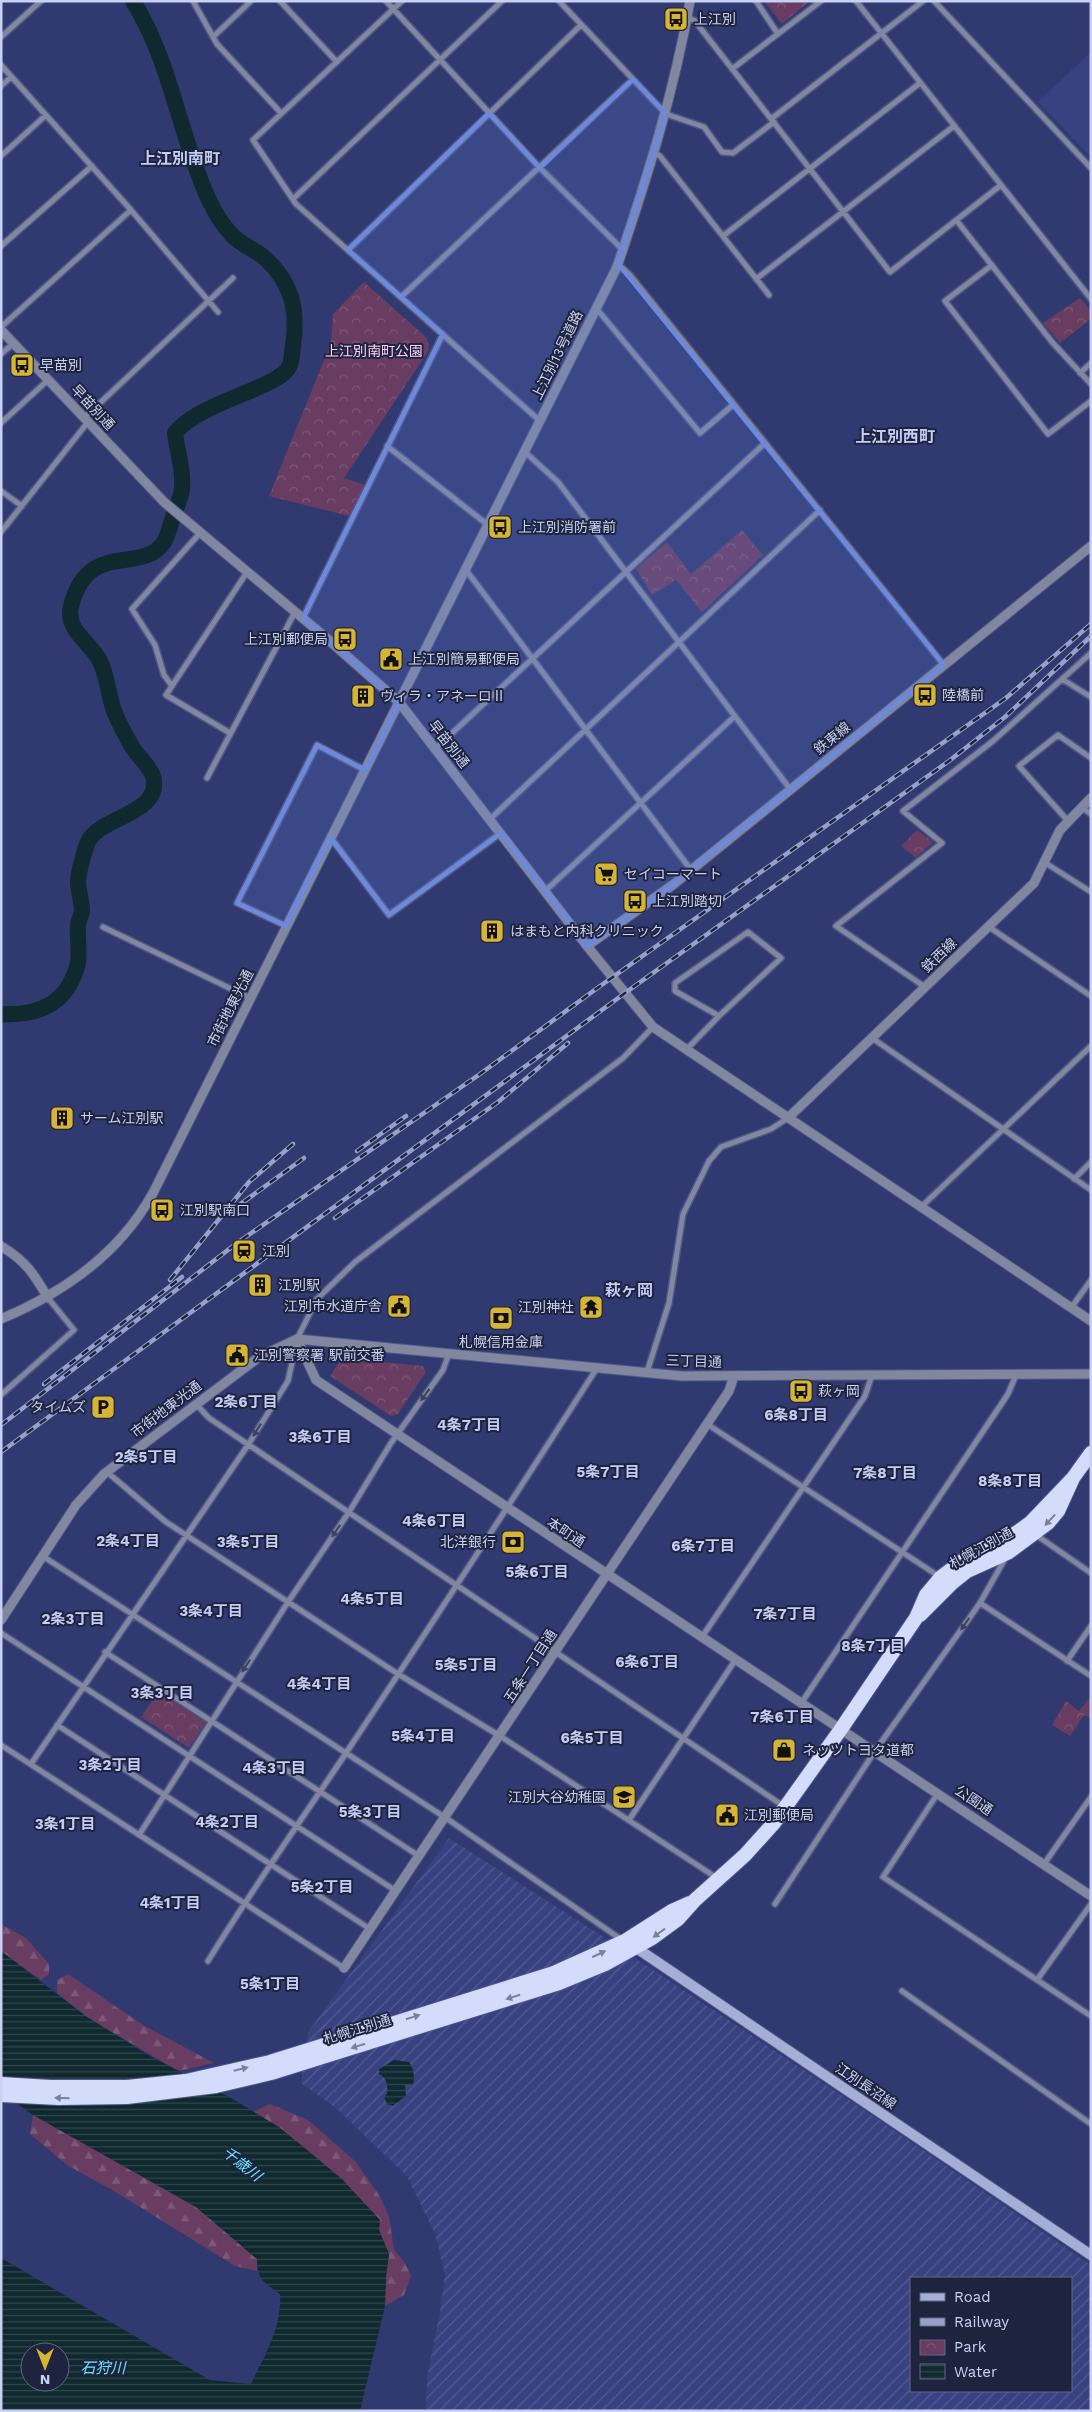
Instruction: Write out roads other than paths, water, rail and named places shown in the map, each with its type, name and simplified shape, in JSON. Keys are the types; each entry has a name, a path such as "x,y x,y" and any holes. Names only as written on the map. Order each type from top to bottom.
{"highway":[{"name":"札幌江別通","path":"1,2084 50,2087 126,2087 214,2076 270,2062 605,1964 630,1944 678,1919 695,1900 719,1880 760,1840 786,1807 916,1618 952,1582 967,1572 1009,1552 1035,1535 1058,1511 1074,1478 1091,1453"},
{"name":"札幌江別通","path":"916,1618 926,1595 941,1577 969,1556 1016,1533 1030,1523 1074,1478"},
{"name":"札幌江別通","path":"1,2095 58,2098 127,2097 216,2086 272,2072 557,1978"}],"main road":[{"name":"江別長沼線","path":"630,1944 1091,2255"}],"street":[{"path":"1,37 41,1"},
{"path":"193,1 217,44 281,113"},
{"path":"214,36 251,1"},
{"path":"280,1 337,62"},
{"path":"386,1 540,168 622,249"},
{"path":"402,1 253,140 293,199 540,421"},
{"path":"293,199 502,1"},
{"path":"559,1 666,114 704,127 722,152 732,152 923,1"},
{"name":"上江別13号道路","path":"399,702 618,264 666,114 690,1"},
{"path":"756,1 778,34"},
{"path":"732,69 821,1"},
{"path":"856,1 1091,299"},
{"path":"934,1 1091,168"},
{"path":"687,17 695,21 890,272 1001,185"},
{"path":"348,250 581,25"},
{"path":"1,66 131,210 218,312"},
{"path":"1,86 11,76"},
{"path":"401,297 540,168 632,79"},
{"path":"723,236 811,170 920,83"},
{"path":"1,156 46,115"},
{"path":"756,279 844,213 954,126"},
{"path":"654,153 660,156 769,295"},
{"path":"1,246 92,166"},
{"path":"1,329 131,210"},
{"path":"957,221 1052,342 1091,384"},
{"path":"618,264 630,275 944,665"},
{"path":"992,266 945,301 1048,434 1091,401"},
{"path":"1,532 86,420 233,278"},
{"path":"596,308 700,433 734,404"},
{"name":"早苗別通","path":"1,329 164,502 303,618 399,702 587,946 653,1026 1091,1321"},
{"path":"303,618 443,334"},
{"path":"1,354 14,343"},
{"path":"1080,373 1091,363"},
{"path":"1,423 48,380"},
{"path":"436,748 765,443"},
{"path":"387,446 488,526"},
{"path":"525,452 558,482 790,790"},
{"path":"1,491 22,506"},
{"path":"490,819 820,510"},
{"path":"172,686 164,675 155,645 132,609 196,530"},
{"name":"鉄東線","path":"587,946 691,870 1091,546"},
{"path":"466,570 691,870"},
{"path":"230,733 166,695 248,572"},
{"path":"207,778 295,612"},
{"path":"926,987 836,926 942,843 903,811 993,741 1091,653"},
{"path":"1062,679 1091,697"},
{"name":"市街地東光通","path":"1,1319 48,1298 108,1250 132,1228 143,1212 399,702"},
{"path":"545,892 735,716"},
{"path":"1068,821 1019,766 1058,734 1091,758"},
{"path":"286,926 237,902 317,745 365,770"},
{"name":"鉄西線","path":"788,1118 1034,883 1060,830 1091,798"},
{"path":"1081,807 1091,814"},
{"path":"330,838 389,915 501,833"},
{"path":"1044,862 1091,892"},
{"path":"103,927 250,998"},
{"path":"989,927 1091,996"},
{"path":"687,1050 719,1016 781,958 748,932 675,983 675,991 719,1016"},
{"path":"31,1764 131,1613 248,1445 288,1381 297,1339 317,1299 346,1270 623,1058 653,1026"},
{"path":"872,1038 1091,1190"},
{"path":"921,1207 1091,1046"},
{"path":"647,1372 669,1303 683,1214 709,1161 721,1147 772,1129 788,1118"},
{"path":"1074,1179 1091,1162"},
{"path":"1,1246 31,1268 48,1298 74,1330 1,1395"},
{"path":"1071,1308 1091,1280"},
{"name":"市街地東光通","path":"1,1620 76,1506 107,1472 259,1357 297,1339"},
{"name":"三丁目通","path":"297,1339 682,1376 1091,1374"},
{"name":"本町通","path":"297,1339 316,1380 507,1509 841,1728"},
{"path":"140,1835 288,1602 349,1512 397,1435 443,1370 449,1353"},
{"path":"208,1961 244,1903 320,1792 507,1509 597,1368"},
{"path":"702,1637 865,1396 872,1375"},
{"path":"802,1702 1008,1394 1016,1375"},
{"name":"五条一丁目通","path":"344,1968 420,1857 729,1391 734,1376"},
{"path":"196,1404 209,1418 248,1445 786,1807"},
{"path":"707,1424 941,1577"},
{"path":"107,1472 166,1522 398,1674 500,1736 719,1880"},
{"path":"1035,1535 1091,1573"},
{"path":"775,1904 875,1751 980,1603 1009,1552"},
{"path":"44,1557 446,1818 630,1944"},
{"path":"980,1603 1091,1676"},
{"path":"1067,1660 1091,1626"},
{"path":"1,1633 396,1891"},
{"path":"105,1652 420,1857"},
{"path":"628,1820 736,1659"},
{"path":"57,1725 370,1929"},
{"name":"公園通","path":"841,1728 1091,1896"},
{"path":"1,1745 344,1968"},
{"path":"938,1793 883,1877 1091,2016"},
{"path":"1044,1864 1091,1797"},
{"path":"1037,1980 1091,1904"},
{"path":"902,1991 1091,2124"}],"water":[{"path":"1,1951 87,2017 150,2056 231,2098 279,2127 342,2179 380,2220 379,2230 389,2254 385,2306 360,2411 1,2411 1,2258 210,2380 251,2384 272,2340 280,2306 280,2294 262,2280 258,2272 257,2259 196,2207 33,2115 1,2092"},
{"path":"394,2060 409,2062 413,2070 414,2079 413,2085 405,2084 406,2096 393,2106 387,2104 384,2097 387,2094 387,2085 384,2078 379,2074 379,2069"}],"waterway":[{"path":"1,1014 28,1013 39,1010 50,1005 67,989 78,963 78,925 82,911 78,881 87,844 93,835 103,827 140,807 149,799 154,789 151,772 131,745 115,713 100,661 75,629 72,622 71,606 79,585 90,572 102,565 142,557 154,552 164,542 182,489 181,468 175,433 202,412 272,381 284,373 290,365 292,358 295,322 292,300 288,289 276,269 263,257 233,236 213,208 189,149 157,49 133,1"}],"railway":[{"path":"1,1425 237,1243 480,1074 596,989 1006,698 1091,624"},
{"path":"1,1452 625,993 949,761 1005,717 1091,636"},
{"path":"335,1218 498,1102 568,1043"},
{"path":"357,1151 406,1116"},
{"path":"170,1280 249,1182 293,1144"},
{"path":"231,1211 304,1158"},
{"path":"44,1384 182,1277"}],"place":[{"name":"上江別","path":"676,19"},
{"name":"早苗別","path":"22,365"},
{"name":"上江別消防署前","path":"500,527"},
{"name":"上江別郵便局","path":"345,639"},
{"name":"上江別簡易郵便局","path":"391,659"},
{"name":"陸橋前","path":"925,695"},
{"name":"ヴィラ・アネーロⅡ","path":"363,696"},
{"name":"セイコーマート","path":"606,874"},
{"name":"上江別踏切","path":"635,901"},
{"name":"はまもと内科クリニック","path":"492,931"},
{"name":"サーム江別駅","path":"62,1118"},
{"name":"江別駅南口","path":"162,1210"},
{"name":"江別","path":"244,1251"},
{"name":"江別駅","path":"260,1285"},
{"name":"江別市水道庁舎","path":"399,1306"},
{"name":"江別神社","path":"591,1307"},
{"name":"札幌信用金庫","path":"501,1318"},
{"name":"江別警察署 駅前交番","path":"237,1355"},
{"name":"萩ヶ岡","path":"801,1391"},
{"name":"タイムズ","path":"103,1407"},
{"name":"北洋銀行","path":"513,1542"},
{"name":"ネッツトヨタ道都","path":"784,1750"},
{"name":"江別大谷幼稚園","path":"624,1797"},
{"name":"江別郵便局","path":"727,1815"}],"district":[{"name":"上江別南町","path":"180,158"},
{"name":"上江別西町","path":"895,436"},
{"name":"萩ヶ岡","path":"629,1290"},
{"name":"2条6丁目","path":"246,1402"},
{"name":"6条8丁目","path":"796,1415"},
{"name":"4条7丁目","path":"469,1425"},
{"name":"3条6丁目","path":"320,1437"},
{"name":"2条5丁目","path":"146,1457"},
{"name":"5条7丁目","path":"608,1472"},
{"name":"7条8丁目","path":"885,1473"},
{"name":"8条8丁目","path":"1010,1481"},
{"name":"4条6丁目","path":"434,1521"},
{"name":"2条4丁目","path":"128,1541"},
{"name":"3条5丁目","path":"248,1542"},
{"name":"6条7丁目","path":"703,1546"},
{"name":"5条6丁目","path":"537,1572"},
{"name":"4条5丁目","path":"372,1599"},
{"name":"3条4丁目","path":"211,1611"},
{"name":"7条7丁目","path":"785,1614"},
{"name":"2条3丁目","path":"73,1619"},
{"name":"8条7丁目","path":"873,1646"},
{"name":"6条6丁目","path":"647,1662"},
{"name":"5条5丁目","path":"466,1665"},
{"name":"4条4丁目","path":"319,1684"},
{"name":"3条3丁目","path":"162,1693"},
{"name":"7条6丁目","path":"782,1717"},
{"name":"5条4丁目","path":"423,1736"},
{"name":"6条5丁目","path":"592,1738"},
{"name":"3条2丁目","path":"110,1765"},
{"name":"4条3丁目","path":"274,1768"},
{"name":"5条3丁目","path":"370,1812"},
{"name":"4条2丁目","path":"227,1822"},
{"name":"3条1丁目","path":"65,1824"},
{"name":"5条2丁目","path":"322,1887"},
{"name":"4条1丁目","path":"170,1903"},
{"name":"5条1丁目","path":"270,1984"}],"park label":[{"name":"上江別南町公園","path":"374,351"}],"water label":[{"name":"千歳川","path":"242,2164"},
{"name":"石狩川","path":"103,2368"}]}
